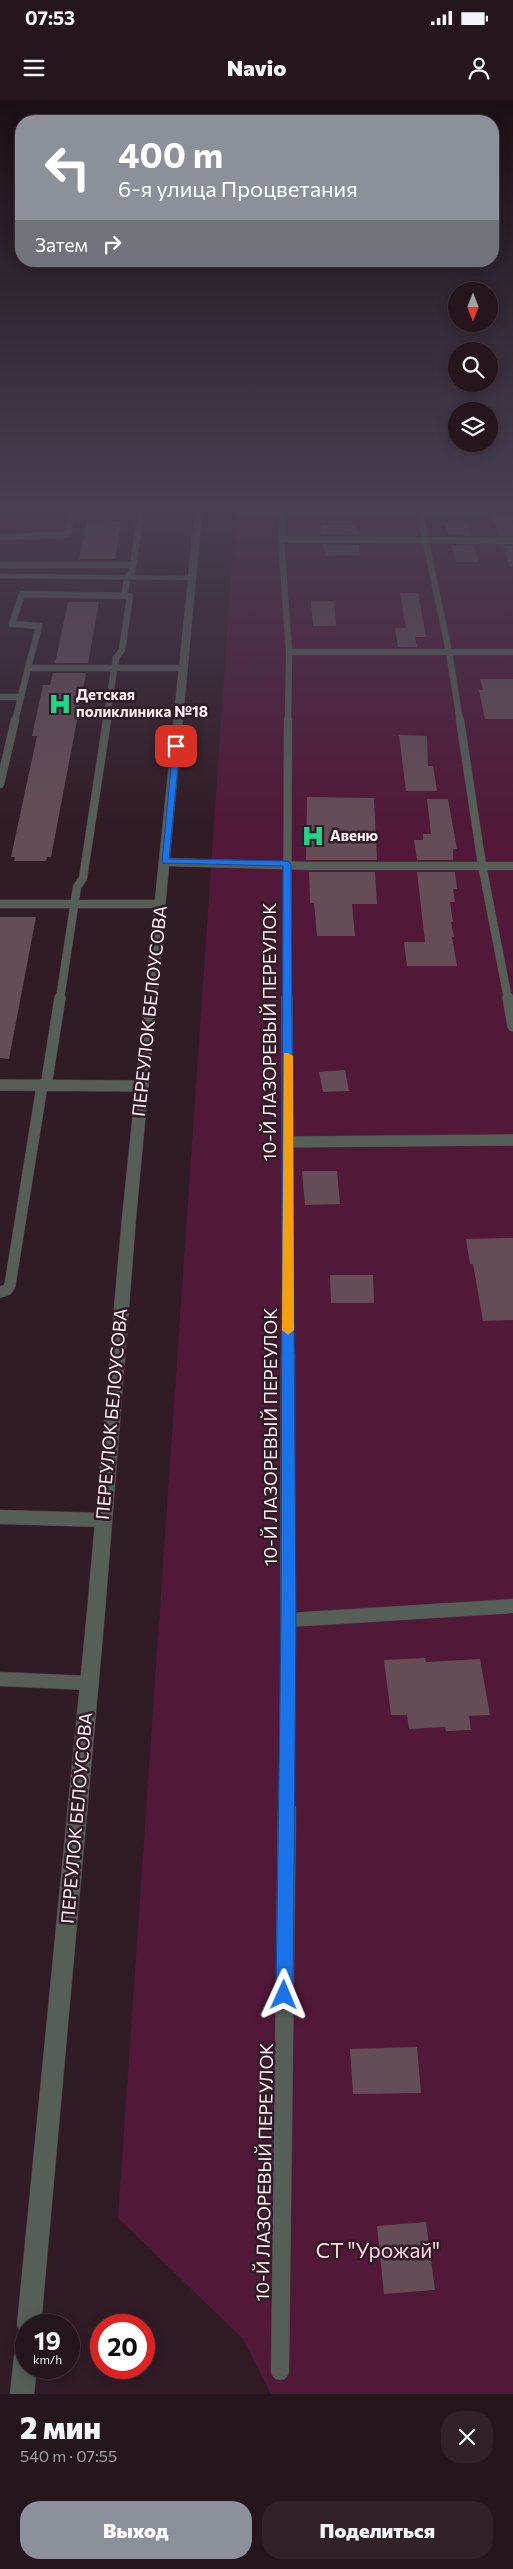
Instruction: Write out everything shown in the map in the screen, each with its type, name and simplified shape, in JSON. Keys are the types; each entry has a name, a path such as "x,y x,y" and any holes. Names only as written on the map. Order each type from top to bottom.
{"street":[{"name":"ПЕРЕУЛОК БЕЛОУСОВА","path":"30,2314 89,1683 129,1218 188,611"},
{"path":"22,2394 24,2379"}],"lane":[{"path":"0,784 39,626 9,624 15,611"},
{"path":"0,1292 7,1290 10,1285 77,887 83,878 116,658 122,650 128,611"},
{"name":"10-Й ЛАЗОРЕВЫЙ ПЕРЕУЛОК","path":"280,2371 288,1620 288,652 286,611"},
{"path":"441,611 449,652 482,865 513,1026"},
{"path":"288,652 513,652"},
{"path":"28,668 184,668"},
{"path":"0,697 21,697"},
{"path":"165,862 313,866 513,866"},
{"path":"0,904 161,904"},
{"path":"0,1085 143,1086"},
{"path":"288,1142 513,1140"},
{"path":"0,1517 103,1520"},
{"path":"288,1620 513,1606"},
{"path":"0,1679 89,1683"}],"green space":[{"name":"СТ \"Урожай\"","path":"229,611 513,611 513,2394 271,2394 243,2339 118,2218"}],"building":[{"path":"66,611 97,611 88,663 55,663"},
{"path":"312,611 335,611 336,626 313,626"},
{"path":"403,611 421,611 426,637 415,637 417,647 398,647 395,628 406,628"},
{"path":"53,673 86,673 51,857 47,857 46,861 14,861 15,857 11,857 37,736 32,736 43,685 50,685"},
{"path":"480,679 513,679 513,719 485,719 479,690 483,690"},
{"path":"399,735 427,736 428,766 433,766 437,791 406,791"},
{"path":"307,797 374,798 377,860 306,860"},
{"path":"427,799 448,799 457,849 453,849 453,860 417,860 414,840 423,840 423,834 431,834"},
{"path":"309,872 375,872 377,904 352,904 355,936 317,936 314,903 310,903"},
{"path":"417,872 455,872 457,889 453,889 455,902 450,902 454,937 452,937 457,966 407,966 404,942 425,942"},
{"path":"0,917 36,917 9,1059 0,1058"},
{"path":"345,1070 349,1091 323,1092 319,1072"},
{"path":"302,1171 337,1171 340,1204 305,1205"},
{"path":"513,1238 513,1320 483,1321 473,1264 470,1264 466,1239"},
{"path":"330,1275 373,1275 374,1303 331,1303"},
{"path":"425,1658 426,1662 480,1659 490,1715 469,1716 471,1730 446,1731 445,1727 409,1729 407,1715 391,1715 384,1660"},
{"path":"417,2047 421,2093 353,2094 350,2049"},
{"path":"426,2222 435,2290 384,2294 377,2226"}],"slow traffic":[{"path":"288,1056 288,1330"}],"place":[{"name":"Детская поликлиника №18","path":"60,704"},
{"name":"Авеню","path":"313,836"}],"route":[{"path":"176,746 165,862 287,864 288,1620 284,1995"}]}
